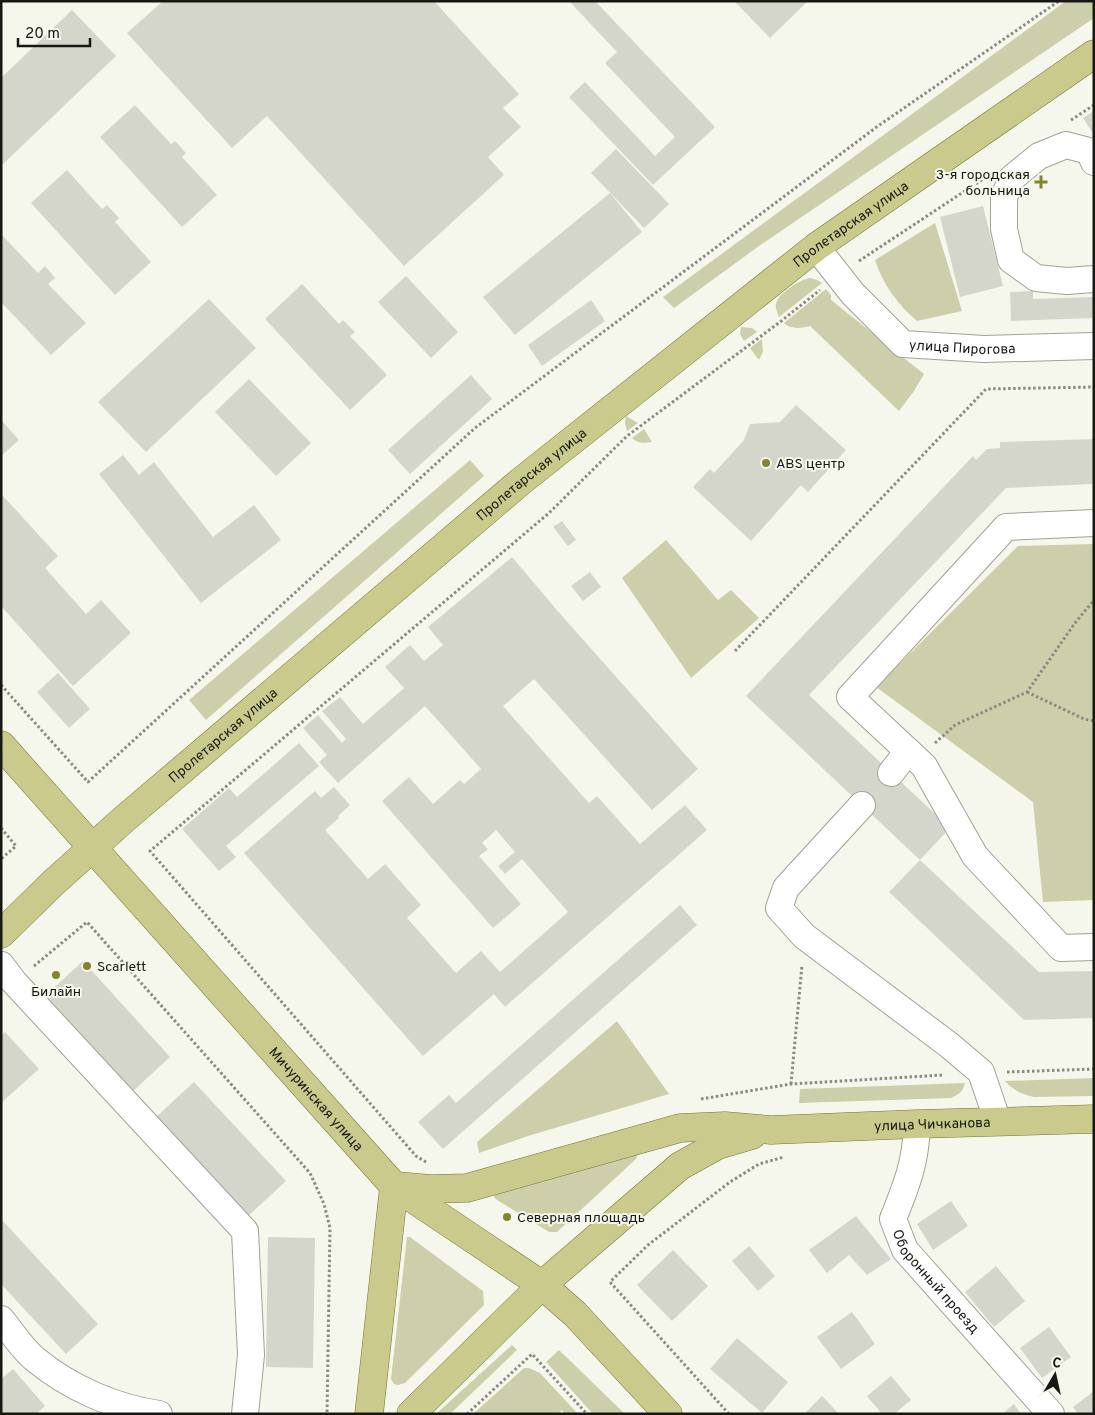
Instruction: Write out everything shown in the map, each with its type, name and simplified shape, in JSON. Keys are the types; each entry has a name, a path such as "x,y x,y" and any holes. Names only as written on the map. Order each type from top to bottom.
{"main road":[{"name":"Пролетарская улица","path":"1,934 93,848 520,482 816,246 1094,54"},
{"name":"Мичуринская улица","path":"1,745 394,1186 542,1285 575,1314 668,1414"},
{"name":"улица Чичканова","path":"771,1130 1094,1119"},
{"path":"369,1414 394,1186 431,1189 467,1188 680,1128 725,1126 771,1130"},
{"path":"411,1414 542,1285 680,1166 718,1145 771,1130"}],"street":[{"path":"1094,162 1089,151 1066,145 1039,156 1012,178 1004,198 1004,229 1012,260 1036,278 1067,281 1094,279"},
{"name":"улица Пирогова","path":"816,246 852,294 903,344 984,349 1094,346"},
{"path":"1094,523 1006,527 850,697 916,758 975,856 1061,948 1094,947"},
{"path":"891,773 916,758"},
{"path":"862,805 786,888 779,908 804,936 949,1045 981,1072 998,1122"},
{"path":"8,974 245,1231 251,1355 246,1414"},
{"name":"Оборонный проезд","path":"917,1124 916,1147 909,1180 892,1219 905,1250 1051,1414"},
{"path":"1,1319 35,1360 77,1388 138,1411 159,1414"}],"path":[{"path":"1,685 88,782 475,428 878,126 1060,1"},
{"path":"1070,120 1094,105"},
{"path":"430,1164 416,1156 150,851 549,513 627,436 780,322 838,276 983,179"},
{"path":"735,651 986,389 1094,387"},
{"path":"916,758 954,725 1027,692 1075,623 1094,600"},
{"path":"1027,692 1084,719 1094,721"},
{"path":"1,828 16,846 1,859"},
{"path":"8,974 87,922 310,1173 324,1204 330,1228 327,1414"},
{"path":"791,1084 804,936"},
{"path":"695,1100 791,1084 981,1072 1094,1069"},
{"path":"729,1414 610,1282 648,1245 730,1182 759,1164 786,1157"},
{"path":"467,1414 532,1354 587,1414"}],"green space":[{"path":"1066,1 1094,1 1094,18 759,246 674,308 663,297"},
{"path":"935,223 962,311 917,321 903,308 892,293 882,277 875,260"},
{"path":"810,278 822,283 779,317 776,305 779,297 792,286"},
{"path":"826,289 831,295 831,300 924,374 899,411 810,326 793,328 784,323"},
{"path":"741,327 752,328 757,332 744,341 740,334"},
{"path":"762,339 763,352 759,360 750,348"},
{"path":"626,416 638,423 627,431 625,423"},
{"path":"644,429 652,442 639,442 632,438"},
{"path":"470,460 484,476 206,720 189,700"},
{"path":"666,540 718,600 731,590 759,618 691,678 622,578"},
{"path":"1094,544 1094,900 1043,902 1033,802 876,687 1018,546"},
{"path":"617,1021 669,1094 528,1136 479,1153 477,1142"},
{"path":"1094,1078 1094,1096 1034,1097 1018,1091 1005,1081"},
{"path":"965,1083 963,1089 951,1098 799,1103 800,1089"},
{"path":"635,1154 637,1156 636,1159 557,1232 549,1232 494,1197 495,1195"},
{"path":"407,1237 410,1237 483,1291 484,1305 405,1383 398,1385 394,1384 391,1379"},
{"path":"512,1345 517,1350 450,1414 436,1414"},
{"path":"559,1350 625,1414 593,1414 546,1362"},
{"path":"524,1368 540,1373 578,1414 565,1414 562,1410 558,1414 473,1414"}],"building":[{"path":"163,1 434,1 519,94 503,108 521,127 488,157 504,175 404,266 267,116 232,148 127,33"},
{"path":"569,1 595,1 715,127 653,185 569,97 585,82 655,156 675,137 605,63 617,52"},
{"path":"734,1 808,1 770,38"},
{"path":"72,10 116,56 1,166 1,78"},
{"path":"135,105 171,144 175,141 186,153 182,157 217,195 182,227 100,137"},
{"path":"1094,111 1094,135 1083,118"},
{"path":"616,149 669,204 644,228 591,173"},
{"path":"67,170 102,209 107,205 119,218 115,222 151,262 115,295 31,203"},
{"path":"610,193 642,232 515,335 483,297"},
{"path":"983,206 1003,286 960,297 940,217"},
{"path":"1,234 38,273 45,266 55,278 48,284 86,323 51,355 1,302"},
{"path":"406,276 458,332 431,358 378,302"},
{"path":"302,284 339,324 343,320 355,332 350,336 387,375 350,410 265,319"},
{"path":"1033,291 1033,299 1094,297 1094,318 1011,321 1010,292"},
{"path":"209,299 256,348 146,452 98,402"},
{"path":"591,300 605,321 542,366 528,345"},
{"path":"471,375 492,399 410,474 388,450"},
{"path":"249,379 311,443 276,476 215,412"},
{"path":"796,405 846,450 808,492 801,485 751,541 693,487 710,469 714,473 744,440 750,424 780,422"},
{"path":"1,420 19,440 1,456"},
{"path":"1094,439 1094,484 1006,488 809,695 950,828 920,860 746,696 973,456 976,460 987,449 1000,448 1000,442"},
{"path":"123,455 139,475 154,462 213,537 254,505 281,540 201,603 99,474"},
{"path":"3,496 58,556 45,568 86,614 101,600 131,633 73,686 1,606 1,497"},
{"path":"562,521 576,540 568,546 553,527"},
{"path":"512,557 698,769 652,810 534,679 503,706 589,803 597,796 640,844 685,805 707,830 505,1007 494,994 423,1056 244,853 315,791 321,798 334,787 350,805 325,830 368,879 385,864 421,905 407,918 456,973 481,951 500,972 568,912 522,859 505,874 498,866 515,852 496,830 482,843 488,849 479,856 521,904 493,928 382,801 409,777 433,804 460,780 464,784 481,769 425,706 338,783 319,762 327,755 303,728 318,715 342,743 346,739 322,711 340,697 363,724 404,688 385,667 410,645 424,661 443,645 428,627"},
{"path":"590,572 601,587 583,601 571,586"},
{"path":"58,673 90,709 69,728 37,692"},
{"path":"299,743 319,766 226,846 236,857 219,871 182,829 229,788 237,797"},
{"path":"920,860 1039,972 1094,971 1094,1018 1024,1020 889,892"},
{"path":"680,905 697,925 443,1149 418,1122 449,1095 456,1103"},
{"path":"83,961 170,1057 133,1091 45,996"},
{"path":"5,1032 39,1069 1,1103 1,1036"},
{"path":"194,1082 286,1181 247,1217 156,1117"},
{"path":"951,1201 968,1226 933,1250 917,1224"},
{"path":"856,1216 891,1259 867,1275 849,1255 827,1273 809,1250"},
{"path":"1,1219 98,1324 66,1354 1,1284"},
{"path":"268,1237 315,1238 313,1368 266,1367"},
{"path":"749,1246 775,1276 758,1291 732,1261"},
{"path":"673,1250 708,1286 672,1321 637,1285"},
{"path":"996,1266 1025,1301 994,1327 965,1292"},
{"path":"852,1312 875,1344 841,1369 817,1337"},
{"path":"1049,1327 1071,1357 1042,1378 1020,1348"},
{"path":"737,1338 788,1382 762,1413 710,1369"},
{"path":"13,1369 45,1406 36,1414 1,1414 1,1379"},
{"path":"891,1376 911,1400 894,1414 882,1414 867,1396"},
{"path":"1094,1391 1094,1414 1078,1414 1073,1407"},
{"path":"822,1396 839,1414 804,1414"},
{"path":"1014,1404 1021,1414 1002,1414"}],"tunnel":[{"path":"862,805 891,773"}],"place":[{"name":"3-я городская больница","path":"1041,182"},
{"name":"ABS центр","path":"766,463"},
{"name":"Scarlett","path":"87,966"},
{"name":"Билайн","path":"56,975"},
{"name":"Северная площадь","path":"507,1217"}]}
